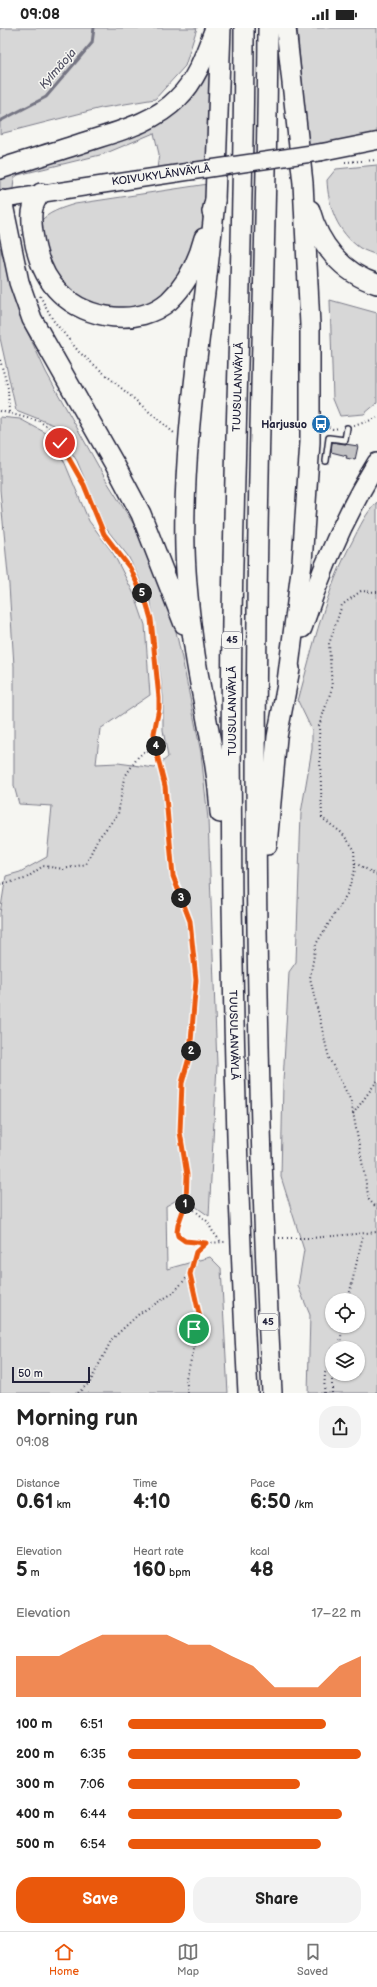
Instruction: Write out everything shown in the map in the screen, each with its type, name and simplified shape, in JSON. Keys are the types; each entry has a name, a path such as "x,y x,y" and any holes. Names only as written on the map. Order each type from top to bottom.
{"highway":[{"path":"0,169 132,126 157,115 178,98 191,81 204,57 215,28"},
{"path":"221,28 215,200 186,476 185,549 195,654 219,794 221,842 233,943"},
{"name":"TUUSULANVÄYLÄ","path":"244,28 243,201 232,627 231,851 237,1146 248,1393"},
{"name":"TUUSULANVÄYLÄ","path":"268,28 267,197 259,458 256,849 261,1147 272,1393"},
{"path":"258,950 277,737 287,682 302,563 310,442 310,326 303,183 286,28"},
{"path":"303,183 315,227 325,244 336,258 350,270 366,280 377,284"},
{"path":"41,193 35,200 31,210 35,245 48,279 60,293 75,306 92,313 112,317 131,317 150,311 168,302 182,288 202,248 215,200"},
{"path":"1,200 19,282 32,319 115,465 141,514 195,654"},
{"path":"287,682 318,581 342,527 377,463"}],"main road":[{"name":"KOIVUKYLÄNVÄYLÄ","path":"1,200 193,170 322,152 377,141"},
{"name":"KOIVUKYLÄNVÄYLÄ","path":"322,152 377,148"}],"lane":[{"path":"326,461 328,438 345,440 347,428"}],"path":[{"path":"341,162 377,160"},
{"path":"37,289 53,320 79,352 177,435"},
{"path":"0,360 8,388 9,412"},
{"path":"0,411 9,412 39,421 51,429 84,485 104,534 130,568 147,605 153,636 159,698 159,708 154,733 157,755 165,786 173,876 190,921 195,959 196,980 190,1054 182,1083 179,1119 187,1175 186,1202 178,1225 178,1236 185,1241 206,1243 231,1242"},
{"path":"377,592 361,591 342,605 329,644 332,688 319,726 322,818 342,833 354,849 355,870 347,894 316,944 310,978 329,1058 350,1101 370,1200 377,1208"},
{"path":"0,884 25,879 43,866 64,869 86,864 97,840 118,814 124,778 138,757 144,752 154,751 157,755"},
{"path":"355,863 377,875"},
{"path":"353,1114 377,1081"},
{"path":"186,1202 208,1221 213,1232 221,1242"},
{"path":"278,1238 363,1235 377,1232"},
{"path":"350,1293 363,1235"},
{"path":"78,1393 90,1382 112,1339 140,1313 173,1293 190,1274 196,1252 206,1243"},
{"path":"188,1393 186,1378 196,1342 194,1329 200,1318 190,1274"},
{"path":"324,1393 325,1373"},
{"path":"332,1381 332,1393"}],"shaded area":[{"path":"0,28 197,28 185,66 155,99 101,108 0,134"},
{"path":"297,28 377,28 377,136 308,145"},
{"path":"214,49 212,160 157,169 159,154 154,133 104,154 18,175 14,178 13,189 0,191 0,175 136,132"},
{"path":"377,165 377,255 360,248 345,234 335,218 332,209 329,199 327,180 336,169"},
{"path":"208,184 207,217 189,266 153,304 111,312 66,292 46,257 39,223 43,219 56,211 75,204"},
{"path":"0,247 20,316 46,372 106,480 138,531 173,618 201,753 208,819 217,1065 209,1216 182,1197 166,1206 167,1269 210,1257 221,1268 228,1393 0,1393 0,913 6,876 20,872 47,857 52,806 19,804 14,786 14,666 9,585 0,490 0,417 20,419 46,433 55,451 64,461 89,521 113,553 135,596 145,625 150,695 100,729 96,764 118,763 155,768 168,757 163,730 163,697 151,603 128,556 104,526 77,461 54,425 16,410 0,338"},
{"path":"330,300 377,313 377,403 364,414 340,416 333,399"},
{"path":"377,502 377,1393 308,1393 310,1315 298,1286 304,1250 281,1177 283,1082 289,972 296,962 301,813 312,749 312,730 298,701 328,598 344,559 366,515"}],"building":[{"path":"332,442 358,446 355,460 346,458 347,456 331,452"}],"waterway":[{"name":"Kylmäoja","path":"0,121 46,97 92,43 94,28"}],"place":[{"name":"Harjusuo","path":"321,424"}],"route":[{"path":"60,443 84,485 104,534 130,568 147,605 151,619 159,698 159,708 154,733 156,751 165,786 173,876 190,921 195,959 196,980 190,1054 182,1083 179,1119 187,1175 186,1202 177,1232 178,1236 185,1241 206,1243 196,1252 190,1274 200,1318 194,1329"}]}
